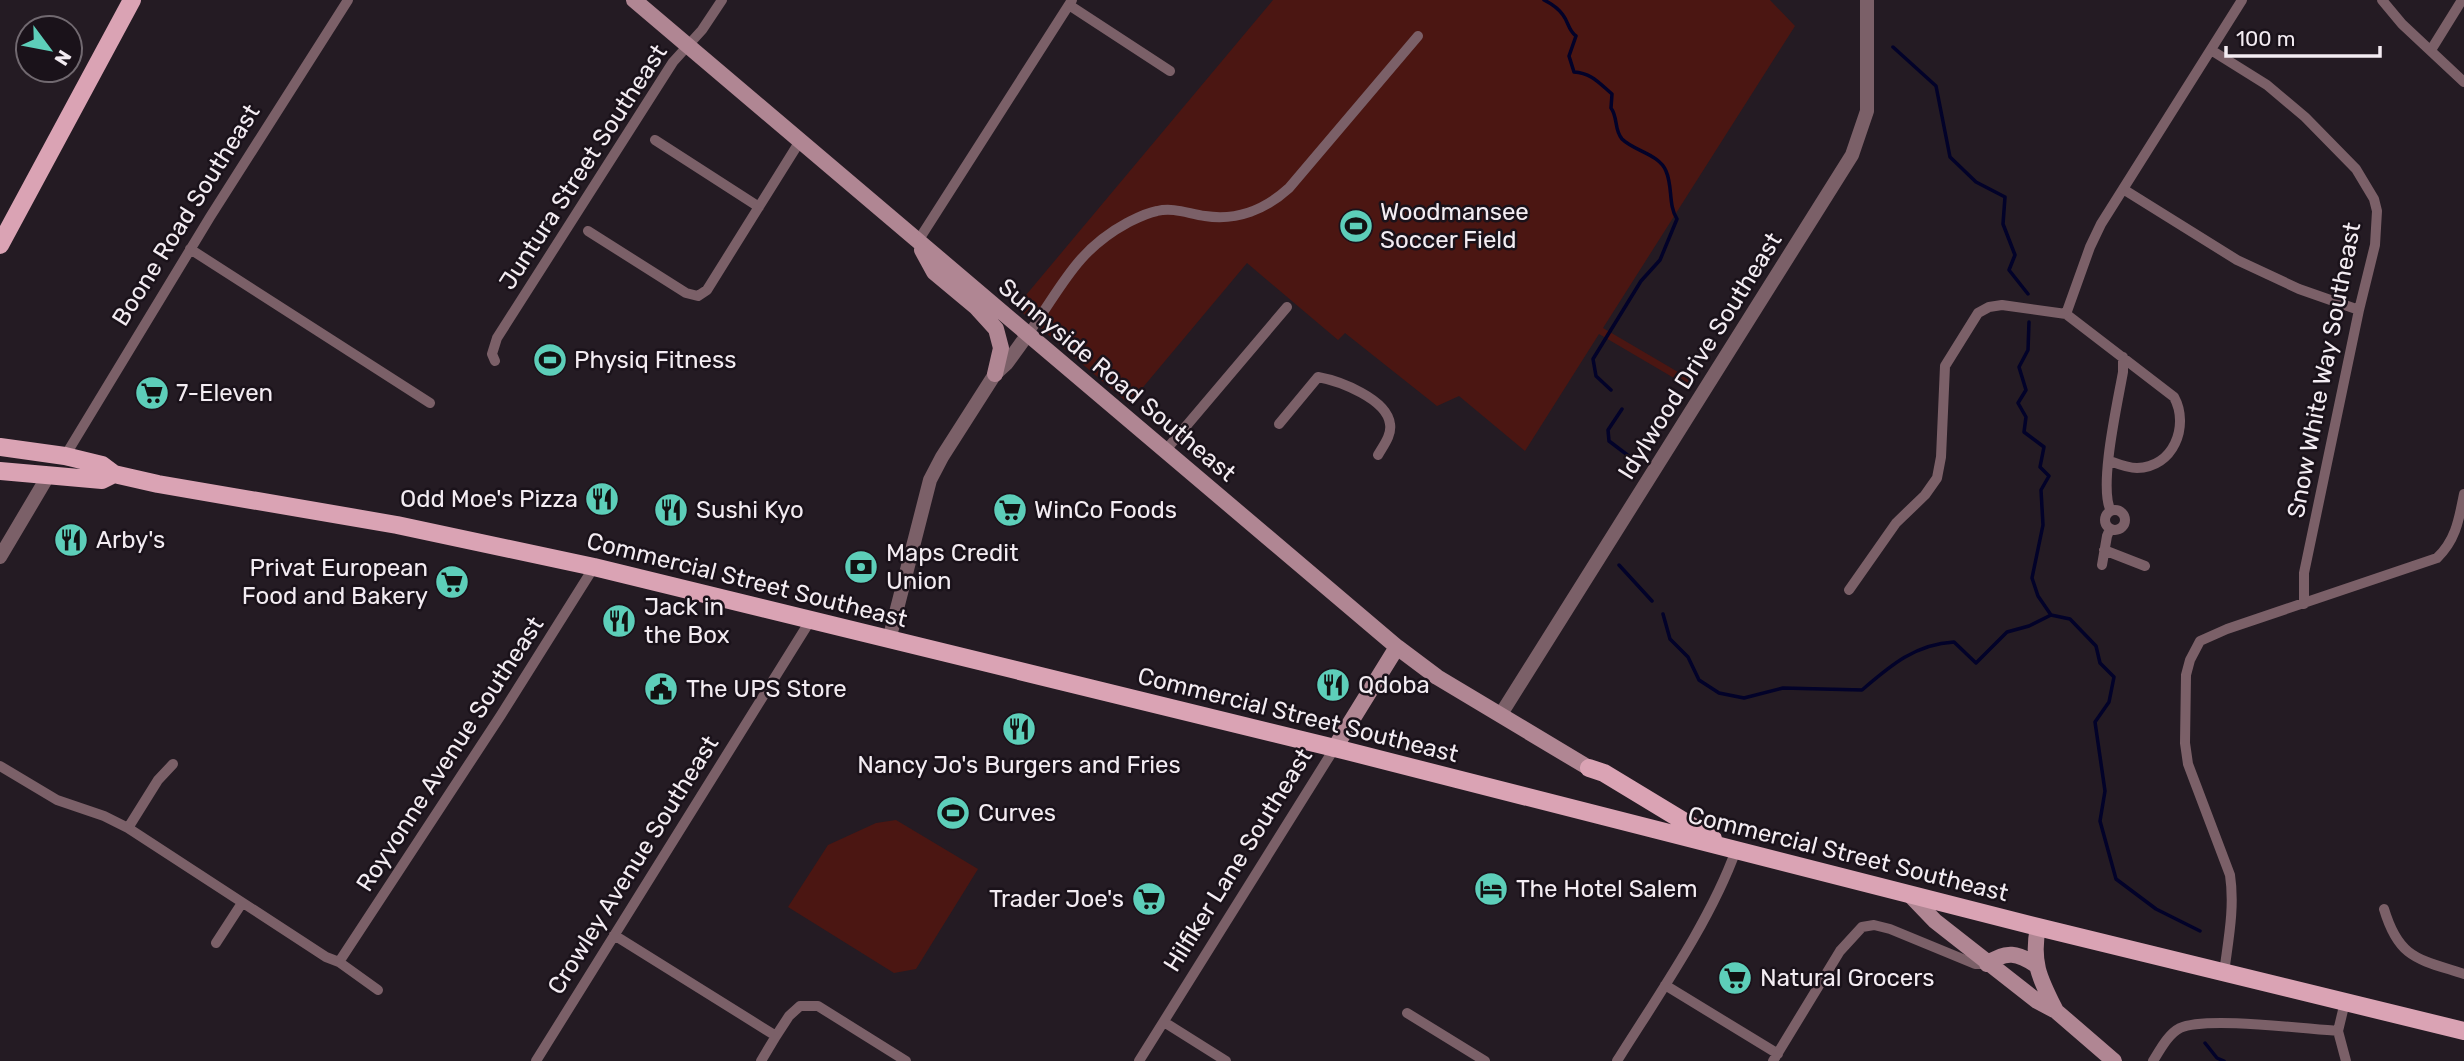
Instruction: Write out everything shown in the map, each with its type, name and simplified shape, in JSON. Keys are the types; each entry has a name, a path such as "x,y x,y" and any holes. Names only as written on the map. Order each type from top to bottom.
{"main road":[{"path":"0,245 132,0"},
{"name":"Sunnyside Road Southeast","path":"634,0 1397,648 1437,677 1589,768"},
{"path":"918,241 934,272 976,307 996,329 1001,348 995,374"},
{"name":"Commercial Street Southeast","path":"0,447 65,456 102,465 114,474 158,484 397,526 594,567 2464,1031"},
{"name":"Commercial Street Southeast","path":"0,471 102,480 114,474"},
{"name":"Hilfiker Lane Southeast","path":"1334,749 1397,648"},
{"path":"1589,768 1604,773 1731,849"},
{"path":"1910,895 1935,921 1987,964 2037,1001 2056,1011 2114,1061"},
{"path":"2038,927 2034,946 2036,965 2040,981 2056,1011"},
{"path":"1987,964 1999,956 2012,954 2022,956 2036,965"}],"street":[{"name":"Boone Road Southeast","path":"65,456 190,249 348,0"},
{"name":"Juntura Street Southeast","path":"495,362 492,354 497,338 673,62 702,30 722,0"},
{"name":"Idylwood Drive Southeast","path":"1501,714 1852,155 1867,111 1867,0"},
{"path":"2066,314 2095,235 2242,0"},
{"path":"2382,0 2402,24 2464,82"},
{"path":"2431,50 2462,0"},
{"path":"918,241 1070,2 1170,71"},
{"path":"889,640 930,480 995,374 1007,363 1077,262 1092,246 1141,216 1164,210 1223,217 1250,213 1273,201 1289,188 1418,36"},
{"name":"Snow White Way Southeast","path":"2211,50 2283,98 2356,169 2374,199 2378,225 2375,246 2304,573 2304,604"},
{"path":"655,140 759,207"},
{"path":"589,231 686,293 698,296 707,290 800,141"},
{"path":"2123,189 2237,260 2299,289 2359,310"},
{"path":"190,249 430,402"},
{"path":"1849,590 1896,523 1925,495 1937,478 1941,457 1945,366 1978,313 1989,307 2002,306 2066,314 2174,397 2181,412 2182,426 2171,450 2155,463 2138,468 2110,461"},
{"path":"1165,451 1287,307"},
{"path":"2111,511 2107,503 2110,461 2123,357"},
{"path":"1279,424 1318,377 1338,382 1362,393 1381,407 1390,421 1390,431 1378,455"},
{"path":"0,557 48,476"},
{"path":"2224,973 2232,888 2221,846 2204,810 2185,754 2186,675 2190,660 2200,641 2206,637 2437,558 2456,532 2464,494"},
{"path":"2110,529 2105,518 2111,511"},
{"path":"2110,529 2120,529 2125,520 2121,512 2111,511"},
{"path":"2102,565 2110,529"},
{"path":"2104,550 2145,566"},
{"name":"Royvonne Avenue Southeast","path":"339,962 594,567"},
{"name":"Crowley Avenue Southeast","path":"536,1061 810,621"},
{"name":"Hilfiker Lane Southeast","path":"1139,1061 1334,749"},
{"path":"128,828 158,779 173,764"},
{"path":"0,766 57,800 104,816 128,828 326,957 339,962 378,990"},
{"path":"1617,1061 1721,888 1731,849"},
{"path":"216,943 242,903"},
{"path":"2384,909 2396,939 2407,952 2416,958 2464,974"},
{"path":"1665,985 1775,1057 1840,951 1862,927 1874,925 1890,929 1975,964 1987,964"},
{"path":"614,935 776,1036"},
{"path":"2345,1002 2338,1031 2346,1061"},
{"path":"761,1061 789,1016 800,1006 818,1006 906,1061"},
{"path":"1407,1013 1485,1061"},
{"path":"1164,1022 1226,1061"},
{"path":"2152,1061 2171,1035 2189,1025 2256,1024 2338,1031"}],"shaded area":[{"path":"1273,0 1770,0 1795,26 1603,328 1695,382 1691,388 1599,334 1525,451 1459,396 1437,406 1345,333 1338,340 1247,263 1129,404 1016,307"},
{"path":"896,820 978,869 916,969 894,973 788,907 828,845 876,823"}],"waterway":[{"path":"1544,0 1555,6 1576,36 1569,56 1574,72 1590,76 1612,94 1611,108 1622,139 1663,165 1677,219 1660,260 1641,281 1593,359 1596,376 1611,390"},
{"path":"1893,47 1936,86 1950,157 1976,182 2005,197 2003,224 2015,255 2009,270 2028,294"},
{"path":"2029,322 2028,350 2019,367 2026,390 2018,403 2026,417 2024,432 2044,447 2040,467 2049,476 2041,490 2043,525 2032,578 2038,596 2051,615"},
{"path":"1622,409 1608,430 1609,441 1638,463"},
{"path":"1619,565 1652,601"},
{"path":"1663,614 1670,639 1688,657 1699,680 1719,693 1744,698 1783,688 1862,690 1904,658 1940,644 1954,642 1976,663 2007,632 2029,626 2051,615 2070,619 2096,646 2100,663 2114,677 2109,702 2095,722 2105,791 2100,821 2116,879 2156,909 2200,931"},
{"path":"2205,1043 2217,1058 2224,1061"}],"place":[{"name":"Woodmansee Soccer Field","path":"1356,226"},
{"name":"Physiq Fitness","path":"550,360"},
{"name":"7-Eleven","path":"152,393"},
{"name":"Odd Moe's Pizza","path":"602,499"},
{"name":"Sushi Kyo","path":"671,510"},
{"name":"WinCo Foods","path":"1010,510"},
{"name":"Arby's","path":"71,540"},
{"name":"Maps Credit Union","path":"861,567"},
{"name":"Privat European Food and Bakery","path":"452,582"},
{"name":"Jack in the Box","path":"619,621"},
{"name":"Qdoba","path":"1333,685"},
{"name":"The UPS Store","path":"661,689"},
{"name":"Nancy Jo's Burgers and Fries","path":"1019,729"},
{"name":"Curves","path":"953,813"},
{"name":"The Hotel Salem","path":"1491,889"},
{"name":"Trader Joe's","path":"1149,899"},
{"name":"Natural Grocers","path":"1735,978"}]}
